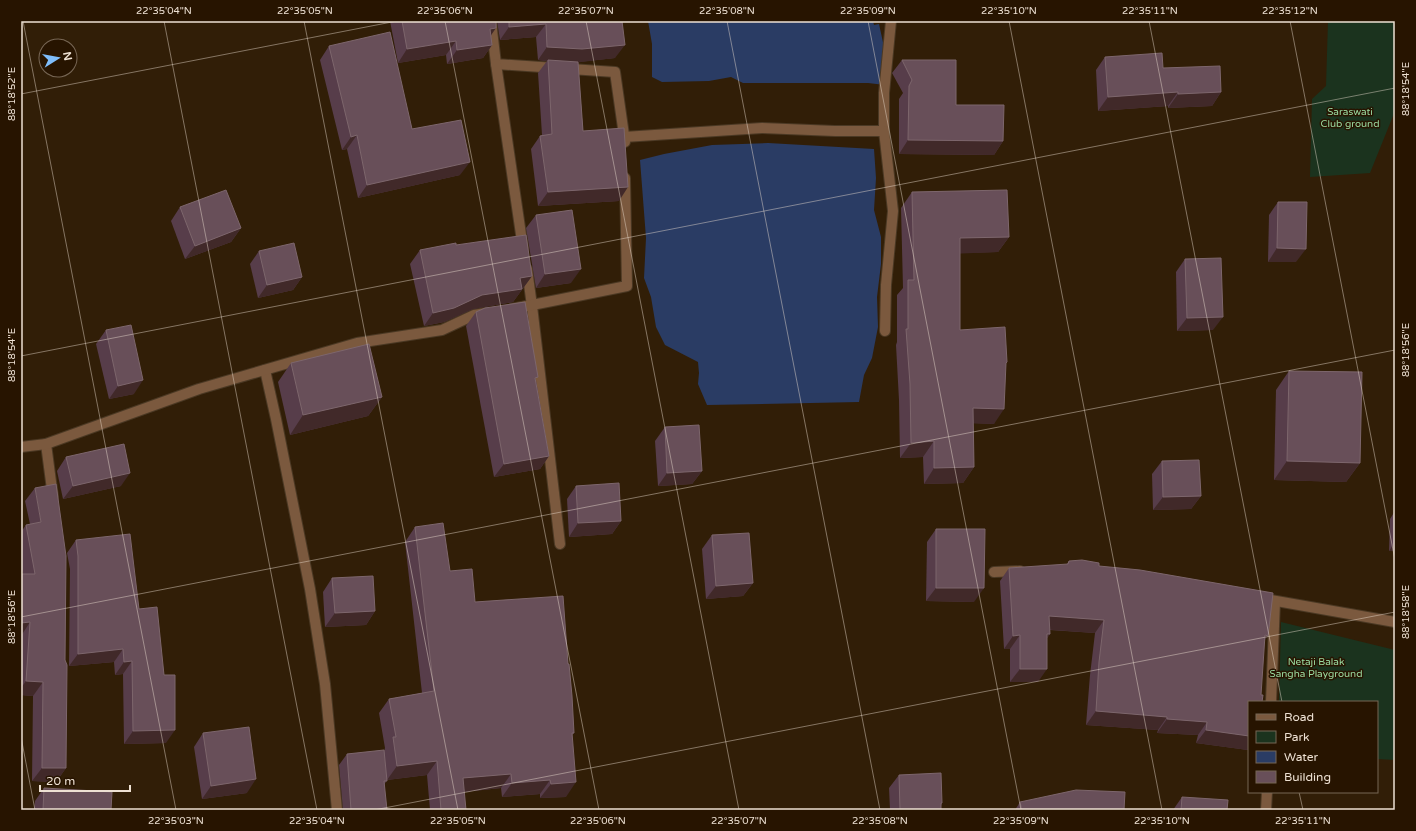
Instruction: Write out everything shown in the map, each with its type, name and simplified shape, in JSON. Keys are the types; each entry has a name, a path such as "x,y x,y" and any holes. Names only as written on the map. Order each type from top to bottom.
{"street":[{"path":"490,21 510,166 532,306 560,544"},
{"path":"885,331 886,285 893,211 884,131 884,93 891,21"},
{"path":"496,64 615,72 625,153"},
{"path":"624,137 762,128 835,132 884,131"},
{"path":"21,447 46,444 199,389 357,343 442,330 474,314 532,306 627,286 625,168"},
{"path":"265,370 310,589 325,684 337,810"},
{"path":"46,444 54,506"},
{"path":"994,572 1034,570"},
{"path":"1252,597 1395,622"},
{"path":"1271,701 1275,601"},
{"path":"1266,810 1267,793"}],"green space":[{"name":"Saraswati Club ground","path":"1328,21 1395,21 1395,111 1370,173 1310,177 1312,99 1326,86"},
{"name":"Netaji Balak Sangha Playground","path":"1281,622 1395,650 1395,760 1378,759 1378,701 1279,701"}],"water":[{"path":"648,21 873,21 874,25 879,24 884,47 885,85 868,83 743,83 731,77 709,81 662,82 652,77 652,44"},
{"path":"768,143 874,149 876,178 874,210 881,237 881,264 877,297 878,327 872,358 864,375 859,402 707,405 698,384 698,362 665,345 656,327 651,297 644,278 646,238 640,160 712,145"}],"building":[{"path":"402,21 496,21 496,28 490,29 492,45 457,50 456,41 407,49"},
{"path":"509,21 622,21 625,45 582,49 547,47 546,24 509,27"},
{"path":"390,32 412,129 461,120 470,162 367,185 357,135 351,137 329,46"},
{"path":"1162,53 1163,68 1220,66 1221,92 1178,94 1178,92 1108,97 1105,57"},
{"path":"548,60 578,62 583,131 624,128 628,187 548,192 540,136 552,134"},
{"path":"902,60 956,60 956,105 1004,105 1003,141 908,140 909,86 912,80"},
{"path":"226,190 241,228 195,246 180,207"},
{"path":"1007,190 1009,237 960,238 960,330 1005,327 1007,362 1004,409 973,408 974,467 934,468 934,441 911,443 910,384 906,329 908,329 908,280 914,280 912,192"},
{"path":"1278,202 1307,202 1306,249 1277,248"},
{"path":"572,210 581,269 545,274 536,215"},
{"path":"526,235 532,276 520,278 522,289 482,295 454,308 433,313 420,250 456,243 456,245"},
{"path":"294,243 302,277 267,285 259,251"},
{"path":"1221,258 1223,317 1187,318 1185,259"},
{"path":"525,302 538,377 535,378 549,456 504,464 476,312 485,308"},
{"path":"131,325 143,380 118,386 106,330"},
{"path":"369,344 382,397 303,415 291,363"},
{"path":"1289,371 1362,372 1360,463 1287,461"},
{"path":"699,425 702,471 667,473 665,427"},
{"path":"124,444 130,473 73,486 66,457"},
{"path":"1199,460 1201,496 1163,497 1162,461"},
{"path":"619,483 621,521 578,523 576,486"},
{"path":"56,484 66,556 66,768 42,768 43,682 26,681 30,622 21,623 21,574 35,574 26,525 41,522 35,488"},
{"path":"443,523 450,571 472,569 475,602 563,596 572,696 574,733 572,733 576,782 551,784 550,780 512,783 511,774 463,778 466,810 441,810 437,761 397,766 393,737 396,737 389,699 434,691 415,527"},
{"path":"936,529 985,529 984,588 936,588"},
{"path":"749,533 753,583 716,586 712,535"},
{"path":"130,534 139,609 157,607 164,675 175,675 175,730 133,731 132,661 124,662 123,649 78,654 78,556 76,540"},
{"path":"1082,560 1099,563 1099,566 1140,570 1273,593 1268,636 1265,635 1261,695 1263,695 1262,701 1248,701 1248,736 1206,730 1207,722 1096,711 1099,662 1104,620 1049,616 1050,634 1047,634 1047,669 1020,669 1020,635 1013,636 1009,568 1068,564 1069,561"},
{"path":"373,576 375,611 335,613 332,578"},
{"path":"249,727 256,779 211,786 203,733"},
{"path":"384,750 387,781 384,781 387,810 351,810 347,754"},
{"path":"941,773 941,810 900,810 899,775"},
{"path":"44,788 112,792 111,810 43,810"},
{"path":"1076,790 1125,792 1124,810 1022,810 1020,802"},
{"path":"1182,797 1228,800 1227,810 1181,810"}]}
